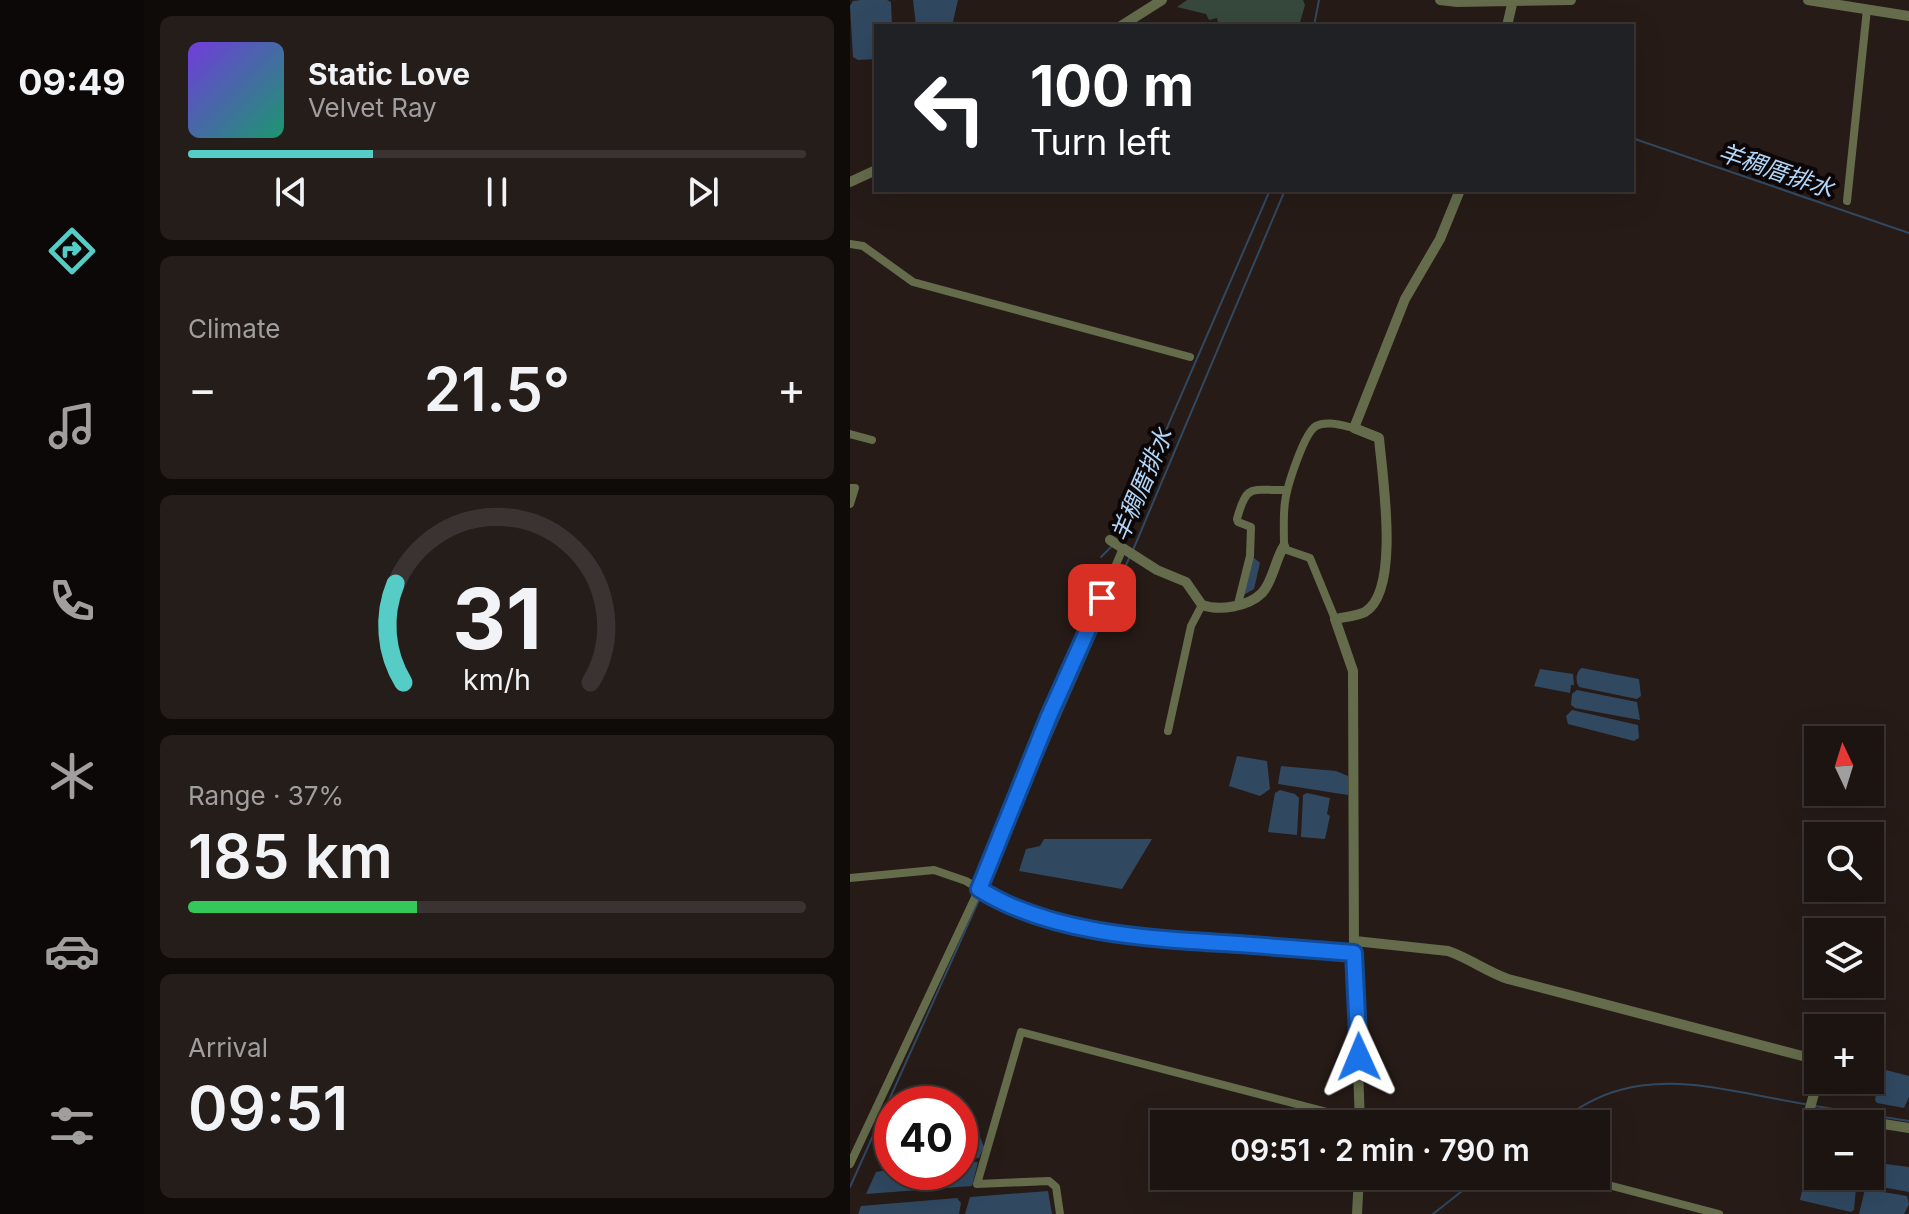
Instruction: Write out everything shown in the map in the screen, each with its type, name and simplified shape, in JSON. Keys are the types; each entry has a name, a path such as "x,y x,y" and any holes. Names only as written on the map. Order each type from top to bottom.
{"street":[{"path":"1124,24 1162,0"},
{"path":"1440,0 1571,0"},
{"path":"1507,24 1513,0"},
{"path":"1808,0 1863,6 1909,16"},
{"path":"1847,201 1863,6"},
{"path":"850,182 874,171"},
{"path":"1354,428 1405,299 1440,239 1459,192"},
{"path":"850,244 863,246 913,282 1190,357"},
{"path":"1110,540 1157,570 1186,582 1202,605 1215,609 1238,604 1263,592 1284,546 1287,490 1308,434 1315,426 1325,423 1354,428 1379,438 1387,541 1383,588 1365,612 1335,619"},
{"path":"850,434 872,440"},
{"path":"850,488 855,488 850,504"},
{"path":"1238,604 1252,546 1251,527 1237,519 1243,496 1254,491 1287,490"},
{"path":"1284,546 1310,558 1353,671 1354,953 1360,1110"},
{"path":"850,1164 980,890 1123,548"},
{"path":"1168,731 1191,626 1202,605"},
{"path":"850,878 934,870 966,881 994,899 1049,921 1135,935 1354,953"},
{"path":"1355,941 1448,951 1508,979 1804,1056"},
{"path":"1060,1214 1056,1187 1049,1181 977,1184 1021,1032 1315,1110"},
{"path":"1814,1094 1809,1112 1909,1128"},
{"path":"1610,1185 1719,1214"},
{"path":"1357,1214 1358,1190"}],"green space":[{"path":"1187,0 1303,0 1305,5 1300,24 1218,24 1217,18 1209,20 1206,14 1177,7"}],"water":[{"path":"913,0 958,0 952,24 916,24"},
{"path":"853,1 891,2 892,24 874,24 874,59 858,60 853,57 850,6"},
{"path":"1253,557 1260,563 1254,589 1242,596"},
{"path":"1582,668 1639,679 1641,696 1637,699 1579,687 1577,677"},
{"path":"1540,669 1573,674 1574,685 1571,685 1570,693 1534,686"},
{"path":"1577,690 1637,702 1640,720 1575,708 1571,705 1572,694"},
{"path":"1572,710 1638,725 1639,738 1634,741 1568,724 1566,716"},
{"path":"1237,756 1267,761 1270,789 1260,796 1229,786"},
{"path":"1281,766 1336,771 1348,776 1348,795 1278,784"},
{"path":"1280,790 1299,798 1297,835 1268,832 1275,793"},
{"path":"1307,793 1330,798 1325,839 1301,837 1303,795"},
{"path":"1044,839 1152,839 1122,889 1019,871 1026,849 1040,846"},
{"path":"1886,1070 1909,1076 1909,1097 1904,1108 1875,1100 1876,1094 1884,1094"},
{"path":"978,1137 984,1147 978,1158"},
{"path":"1884,1164 1909,1167 1909,1192 1884,1187"},
{"path":"874,1176 874,1190 919,1190 866,1194"},
{"path":"1804,1181 1804,1190 1856,1190 1854,1210 1851,1212 1800,1200"},
{"path":"1865,1190 1907,1196 1909,1204 1904,1214 1859,1214"},
{"path":"1048,1191 1052,1214 965,1214 970,1197"},
{"path":"957,1198 961,1203 959,1214 858,1214 861,1206"}],"waterway":[{"path":"1314,24 1319,0"},
{"name":"羊稠厝排水","path":"1634,139 1909,233"},
{"path":"1118,541 1269,192"},
{"name":"羊稠厝排水","path":"1133,550 1284,192"},
{"path":"1101,557 1113,545"},
{"name":"羊稠厝排水","path":"985,887 1130,556"},
{"name":"羊稠厝排水","path":"850,1187 982,893"},
{"path":"1576,1110 1620,1090 1666,1084 1713,1087 1805,1104"},
{"path":"1815,1106 1909,1121"},
{"path":"1433,1214 1463,1190"}],"route":[{"path":"1102,598 1049,716 979,889 997,900 1049,921 1078,926 1190,941 1354,953 1359,1057"}]}
